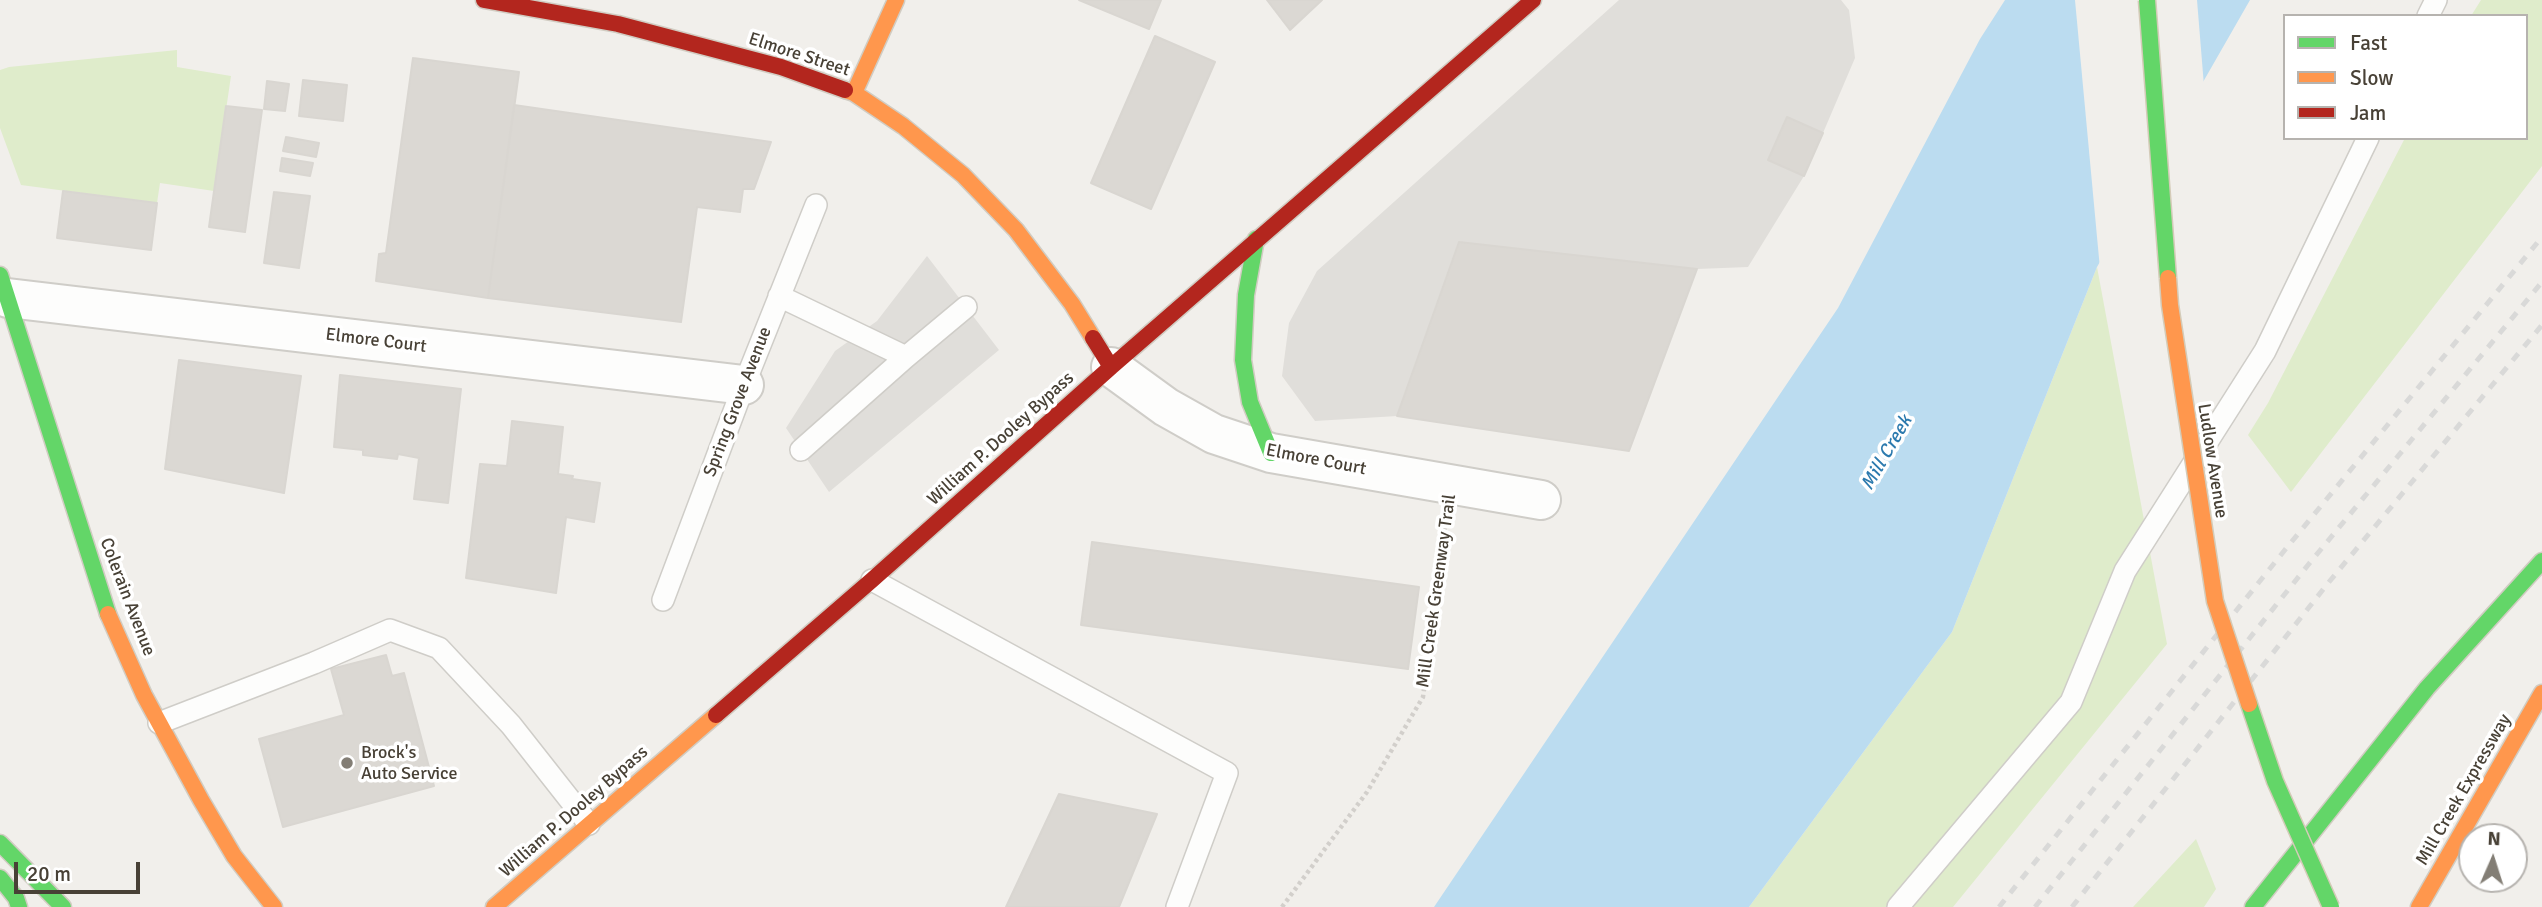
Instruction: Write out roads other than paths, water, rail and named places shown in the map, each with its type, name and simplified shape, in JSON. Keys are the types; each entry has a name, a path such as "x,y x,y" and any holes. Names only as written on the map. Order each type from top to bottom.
{"main road":[{"name":"Elmore Street","path":"484,0 618,24 780,67 854,93 903,126 963,175 1016,230 1072,304 1111,367"},
{"path":"854,93 896,0"},
{"name":"William P. Dooley Bypass","path":"494,907 872,580 1256,239 1533,0"},
{"name":"Ludlow Avenue","path":"2147,0 2170,305 2215,601 2275,781 2331,907"},
{"path":"1256,239 1246,295 1243,360 1250,402 1271,453"},
{"name":"Colerain Avenue","path":"4,286 104,604 159,723 234,856 274,907"},
{"path":"2253,907 2427,688 2542,561"},
{"name":"Mill Creek Expressway","path":"2419,907 2542,693"},
{"path":"0,843 63,907"},
{"path":"0,878 16,898 19,907"}],"street":[{"name":"Elmore Court","path":"4,286 744,384"},
{"name":"Elmore Court","path":"1111,367 1166,407 1214,434 1271,453 1541,500"}],"lane":[{"path":"1898,907 2071,702 2125,571 2265,351 2367,140"},
{"name":"Spring Grove Avenue","path":"663,600 744,384 816,205"},
{"path":"779,296 906,357"},
{"path":"801,450 966,307"},
{"path":"872,580 1227,774 1177,907"},
{"path":"159,723 314,663 390,630 439,648 511,726 589,824"}],"water":[{"name":"Mill Creek","path":"2005,0 2250,0 2097,267 1952,632 1749,907 1434,907 1838,308 1980,39"}],"railway":[{"path":"1999,907 2284,551 2542,237"},
{"path":"2035,907 2308,565 2542,282"},
{"path":"2072,907 2329,582 2542,325"}],"place":[{"name":"Brock's Auto Service","path":"347,763"}]}
